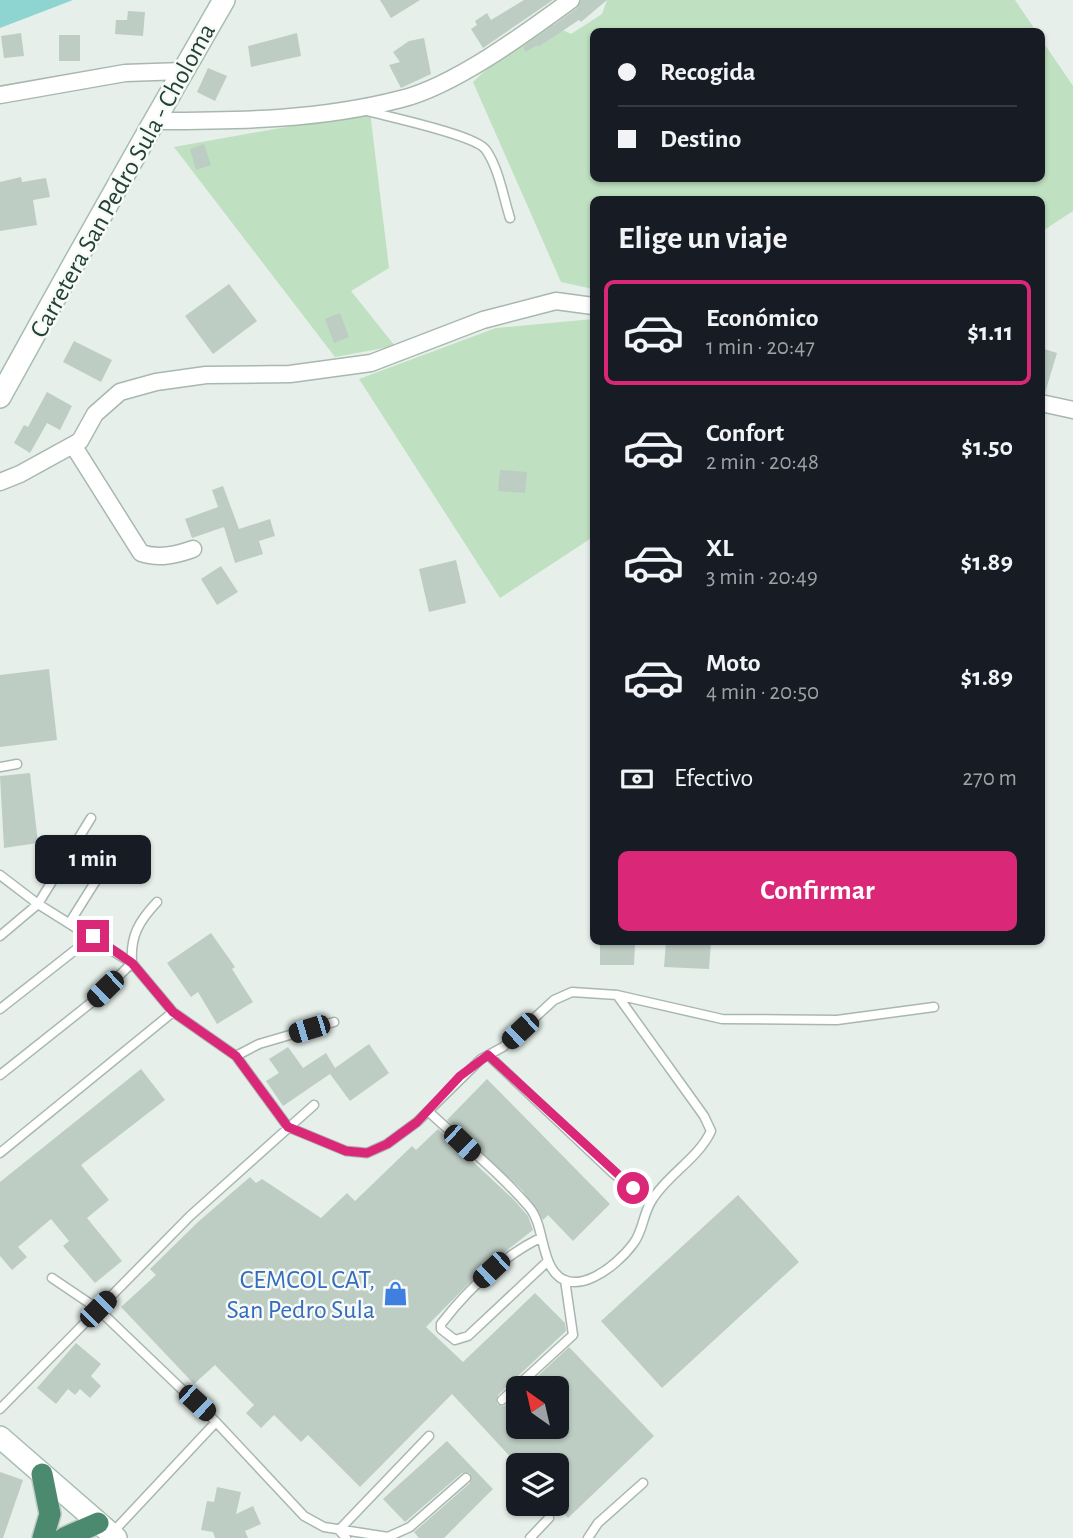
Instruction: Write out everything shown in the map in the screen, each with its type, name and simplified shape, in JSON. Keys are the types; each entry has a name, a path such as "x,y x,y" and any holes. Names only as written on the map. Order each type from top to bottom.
{"highway":[{"path":"42,1474 50,1514 43,1538"},
{"path":"64,1538 108,1532"}],"main road":[{"name":"Carretera San Pedro Sula - Choloma","path":"0,397 123,172 157,121 224,0"},
{"path":"1,1439 108,1532"}],"street":[{"path":"157,121 274,121 402,99 458,74 571,0"},
{"path":"0,94 125,73 183,71"},
{"path":"0,482 80,441 95,414 120,392 156,382 206,375 290,374 371,363 482,320 556,301 590,306"},
{"path":"1045,404 1073,410"},
{"path":"74,445 141,553 152,557 176,555 193,549"}],"lane":[{"path":"354,107 457,136 484,147 493,162 510,218"},
{"path":"0,767 17,764"},
{"path":"0,936 38,904 91,818"},
{"path":"70,922 112,855"},
{"path":"0,875 38,904 93,936 132,963 173,1012 236,1056 288,1127 346,1151 367,1153 387,1144 428,1111 460,1076 503,1047 554,1000 563,996 588,991 617,995 722,1019 837,1020 934,1007"},
{"path":"0,1075 92,1002 132,963 131,947 138,924 157,902"},
{"path":"0,1009 93,936"},
{"path":"428,1111 531,1209 553,1271 565,1280 588,1282 609,1269 634,1243 651,1201 666,1181 705,1143 710,1131 696,1105 617,995"},
{"path":"0,1153 173,1012"},
{"path":"236,1056 260,1044 334,1022"},
{"path":"488,1055 614,1174 651,1201"},
{"path":"0,1409 190,1216 314,1105"},
{"path":"540,1238 515,1251 466,1293 441,1324 441,1329 455,1340 468,1336 548,1261"},
{"path":"52,1278 98,1309 216,1422 304,1516 324,1527 388,1537 410,1527 466,1478"},
{"path":"502,1400 573,1335 565,1280"},
{"path":"108,1532 216,1422"},
{"path":"339,1531 429,1436"},
{"path":"588,1538 598,1523 643,1483"},
{"path":"530,1538 550,1518"},
{"path":"339,1531 346,1538"}],"green space":[{"path":"607,0 1015,0 1034,28 590,28 590,182 1045,182 1045,45 1073,86 1073,211 1045,229 1045,196 590,196 590,288 561,282 473,82 508,49 546,22 571,34 602,14"},
{"path":"370,112 389,268 351,291 395,346 335,357 174,147"},
{"path":"590,319 590,539 500,598 359,379 496,328"}],"water":[{"path":"0,0 73,0 0,28"}],"building":[{"path":"380,0 420,0 391,18"},
{"path":"524,0 553,0 483,48 471,29 477,25 475,21 487,13 491,20"},
{"path":"581,0 607,0 581,22 579,20 526,52 523,47 577,8"},
{"path":"128,11 145,12 143,36 115,34 116,20 127,20"},
{"path":"21,33 24,56 4,58 1,36"},
{"path":"297,33 301,56 251,67 248,46"},
{"path":"59,35 80,35 80,61 59,61"},
{"path":"424,38 431,74 401,88 389,65 400,62 393,52 409,41"},
{"path":"208,68 227,76 215,101 197,92"},
{"path":"204,144 211,165 196,170 190,149"},
{"path":"21,177 22,182 46,178 50,197 33,200 37,225 0,231 0,182"},
{"path":"229,284 257,321 213,354 185,316"},
{"path":"340,313 349,337 334,343 325,319"},
{"path":"74,341 112,360 101,382 63,362"},
{"path":"1045,349 1057,353 1045,393"},
{"path":"47,392 72,406 60,430 47,423 30,453 14,443 24,425 28,427"},
{"path":"500,470 527,472 525,493 498,491"},
{"path":"223,486 239,529 270,519 275,536 259,541 263,554 235,563 224,527 192,538 185,519 218,507 212,490"},
{"path":"456,560 466,603 429,612 419,569"},
{"path":"221,566 238,592 217,605 201,579"},
{"path":"49,669 57,740 0,747 0,675"},
{"path":"30,773 38,843 4,848 0,776"},
{"path":"211,933 235,967 232,969 253,1002 217,1024 198,992 191,997 167,963"},
{"path":"600,945 635,945 634,965 600,965"},
{"path":"666,945 711,945 709,969 664,967"},
{"path":"369,1044 389,1073 350,1101 330,1074 283,1106 266,1081 279,1073 269,1059 288,1047 303,1068 326,1053 335,1068"},
{"path":"141,1069 165,1100 81,1165 109,1200 87,1218 122,1261 95,1283 63,1246 69,1241 51,1219 18,1247 27,1257 12,1270 0,1256 0,1182"},
{"path":"487,1079 610,1204 573,1241 548,1215 543,1220 522,1190 447,1120"},
{"path":"438,1129 513,1199 528,1216 533,1230 482,1270 426,1327 463,1362 535,1293 565,1323 566,1331 518,1376 506,1376 506,1387 498,1395 497,1404 506,1404 506,1439 569,1439 569,1376 538,1376 569,1347 654,1436 568,1518 569,1453 507,1453 452,1394 360,1487 308,1435 301,1442 274,1415 261,1428 246,1413 254,1405 215,1365 194,1384 121,1307 156,1275 150,1269 250,1177 256,1183 262,1179 321,1218 347,1193 355,1201 412,1146 416,1150"},
{"path":"738,1195 799,1262 662,1388 601,1321"},
{"path":"76,1343 101,1364 91,1376 101,1386 90,1398 80,1389 75,1395 68,1389 56,1404 37,1388"},
{"path":"447,1441 493,1489 444,1538 419,1538 414,1532 470,1483 470,1473 462,1473 405,1522 383,1499"},
{"path":"0,1472 23,1480 3,1538 0,1538"},
{"path":"217,1487 241,1492 236,1514 253,1506 261,1524 245,1531 248,1538 215,1538 213,1532 201,1530 207,1501 214,1502"}],"place":[{"name":"CEMCOL CAT, San Pedro Sula","path":"395,1294"}],"route":[{"path":"93,936 132,963 173,1012 236,1056 288,1127 346,1151 367,1153 387,1144 417,1122 460,1076 488,1055 614,1174 633,1188"}]}
